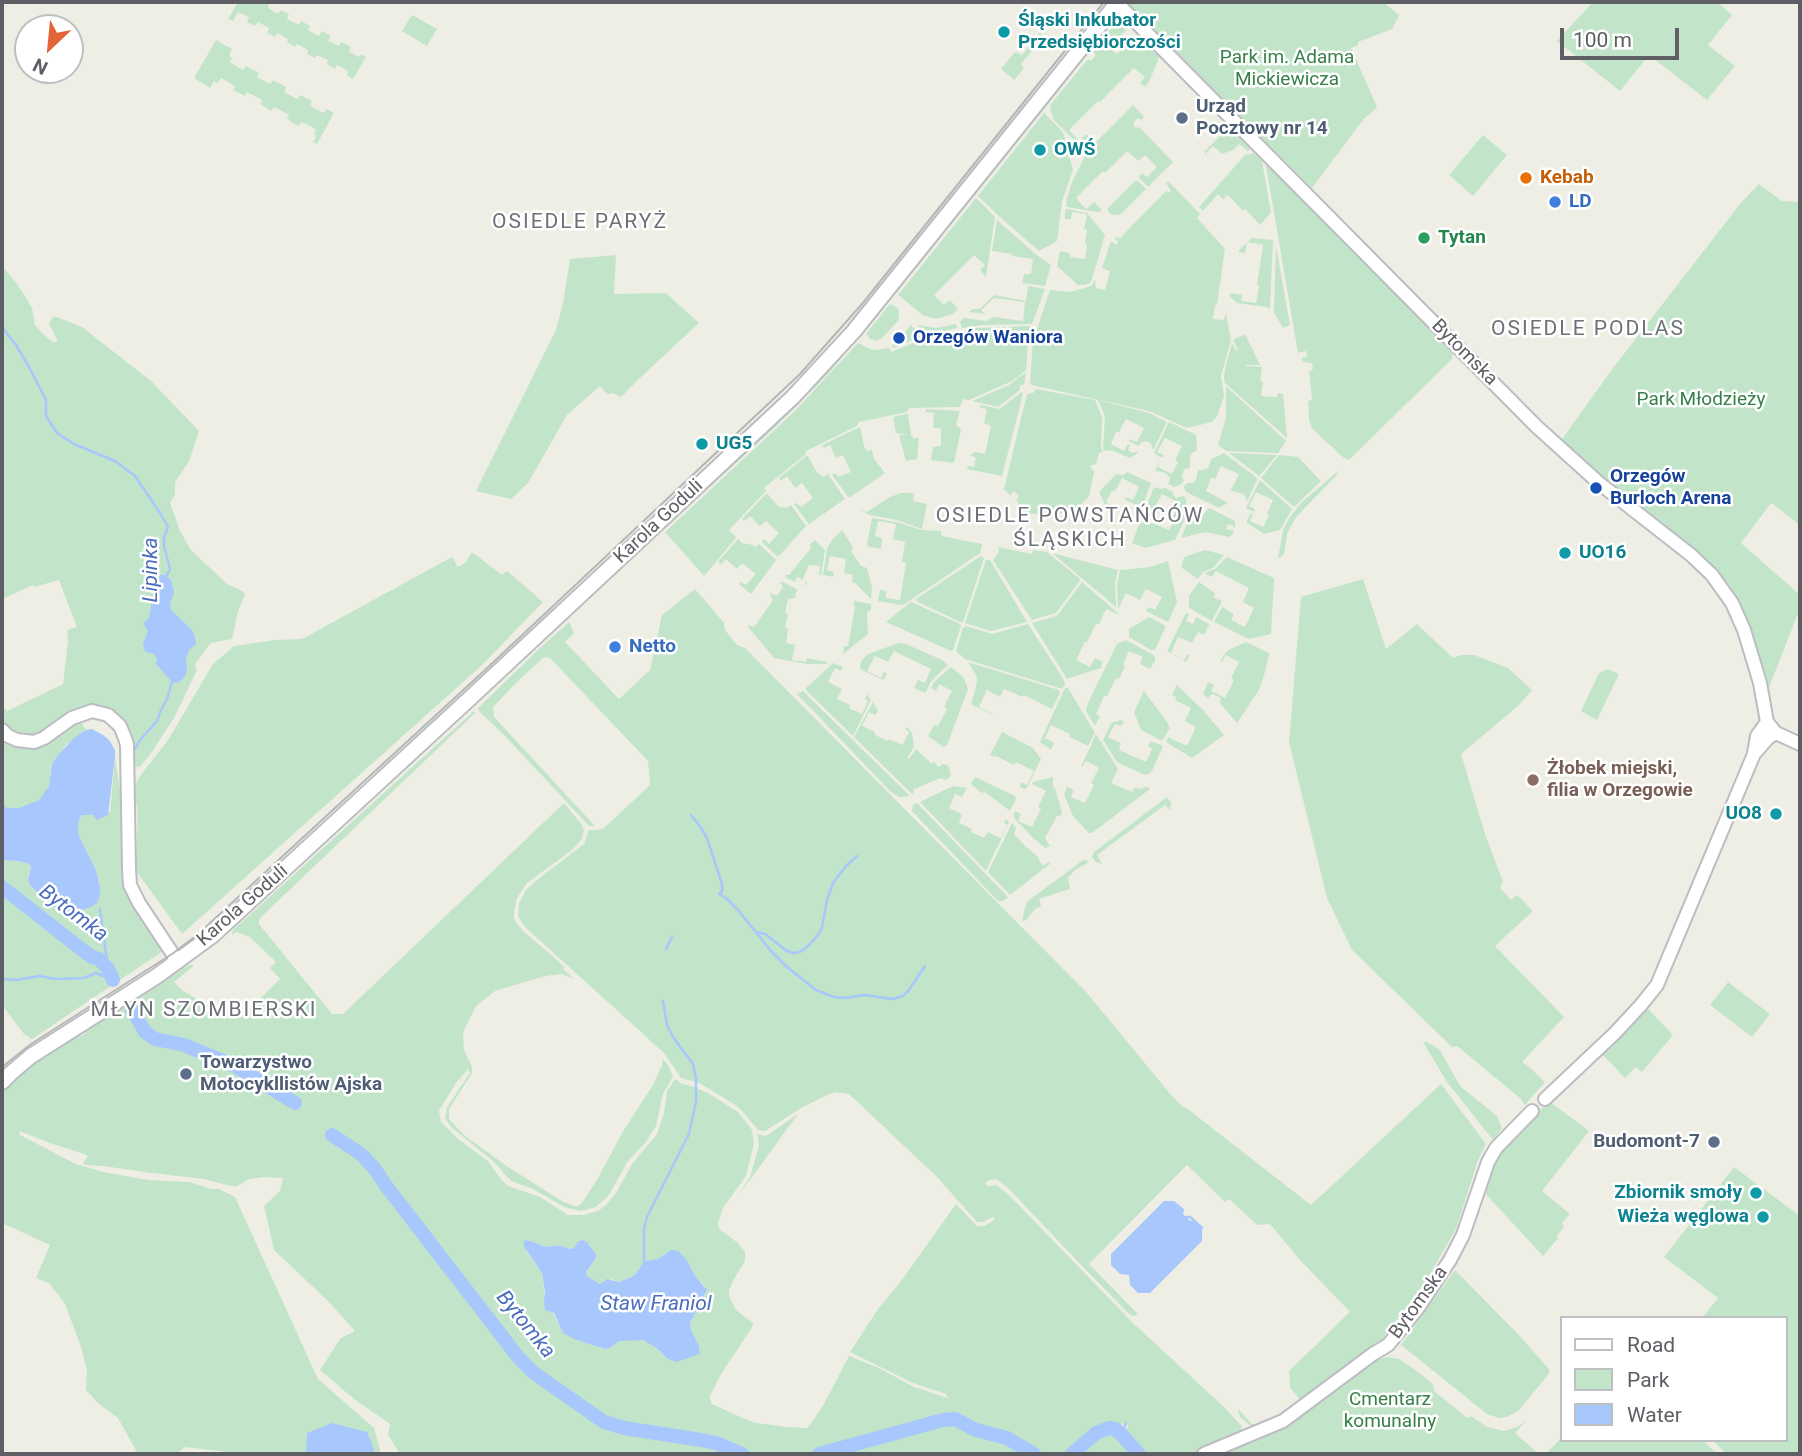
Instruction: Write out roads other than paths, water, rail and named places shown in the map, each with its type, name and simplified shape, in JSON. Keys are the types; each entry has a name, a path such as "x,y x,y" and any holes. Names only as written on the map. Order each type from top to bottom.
{"main road":[{"name":"Karola Goduli","path":"2,1082 31,1056 135,990 213,935 793,397 854,331 1117,3"}],"street":[{"name":"Bytomska","path":"1117,3 1536,426 1599,483 1691,555 1712,575 1732,603 1744,630 1771,727"},
{"path":"2,730 17,740 34,742 72,718 92,711 99,711 120,726 125,738 130,885 177,962"},
{"path":"1545,1099 1615,1033 1661,979 1754,754 1768,738 1771,727 1800,744"},
{"name":"Bytomska","path":"1204,1454 1283,1422 1388,1345 1418,1308 1450,1260 1463,1235 1488,1162 1496,1148 1532,1111"}],"water":[{"path":"160,575 171,580 174,593 170,603 171,610 192,630 195,637 196,644 189,650 186,658 187,672 177,683 172,682 156,664 154,654 146,652 143,644 148,631 143,623 149,618 153,593"},
{"path":"92,729 109,740 115,750 108,815 97,820 93,815 82,815 79,819 78,832 96,870 100,895 97,903 91,907 71,913 63,912 50,905 30,885 29,864 2,860 2,805 19,808 39,800 49,786 52,764 59,754 74,738"},
{"path":"1164,1201 1174,1201 1184,1209 1183,1214 1202,1229 1202,1241 1150,1293 1138,1293 1130,1285 1129,1275 1120,1274 1111,1265 1111,1254"},
{"name":"Staw Franiol","path":"524,1240 546,1247 558,1245 571,1249 578,1241 587,1242 596,1258 586,1272 587,1276 600,1284 607,1279 619,1282 631,1277 644,1261 658,1259 671,1250 678,1251 707,1290 690,1323 700,1354 677,1362 668,1359 643,1340 619,1341 605,1349 563,1333 554,1313 545,1310 542,1273 524,1247"},
{"path":"332,1423 367,1432 374,1449 373,1454 306,1454 307,1433"}],"waterway":[{"name":"Lipinka","path":"2,327 28,365 46,400 46,416 57,433 74,444 115,461 135,476 160,513 168,527 164,546 170,569 166,577"},
{"name":"Lipinka","path":"135,749 157,721 172,682"},
{"path":"691,815 707,838 722,884 719,894 738,910 787,967 816,990 834,997 865,995 892,999 903,996 925,966"},
{"path":"757,932 765,934 793,953 808,946 822,928 833,883 857,856"},
{"name":"Bytomka","path":"2,887 85,952 99,959 113,980"},
{"name":"Lipinka","path":"100,909 108,969"},
{"path":"666,949 672,937"},
{"path":"2,979 17,980 39,976 55,979 84,978 96,973 113,980"},
{"path":"644,1261 644,1229 647,1217 689,1134 696,1102 693,1064 667,1025 663,1001"},
{"name":"Bytomka","path":"132,1009 145,1032 155,1039 184,1045 235,1066 295,1103"},
{"name":"Bytomka","path":"332,1135 361,1154 374,1168 518,1357 534,1373 604,1422 624,1428 716,1443 742,1454"},
{"path":"1186,1217 1190,1217 1202,1228"},
{"name":"Bytomka","path":"819,1454 955,1419 976,1430 1007,1438 1034,1454"},
{"path":"1121,1434 1126,1423"},
{"name":"Bytomka","path":"1072,1454 1096,1433 1109,1428 1121,1434 1139,1454"}],"tram line":[{"path":"2,1067 31,1044 172,954 197,935 485,670 800,374 862,304 1104,2"}],"place":[{"name":"Śląski Inkubator Przedsiębiorczości","path":"1004,32"},
{"name":"Urząd Pocztowy nr 14","path":"1182,118"},
{"name":"OWŚ","path":"1040,150"},
{"name":"Kebab","path":"1526,178"},
{"name":"LD","path":"1555,202"},
{"name":"Tytan","path":"1424,238"},
{"name":"Orzegów Waniora","path":"899,338"},
{"name":"UG5","path":"702,444"},
{"name":"Orzegów Burloch Arena","path":"1596,488"},
{"name":"UO16","path":"1565,553"},
{"name":"Netto","path":"615,647"},
{"name":"Żłobek miejski, filia w Orzegowie","path":"1533,780"},
{"name":"UO8","path":"1776,814"},
{"name":"Towarzystwo Motocykllistów Ajska","path":"186,1074"},
{"name":"Budomont-7","path":"1714,1142"},
{"name":"Zbiornik smoły","path":"1756,1193"},
{"name":"Wieża węglowa","path":"1763,1217"}],"district":[{"name":"OSIEDLE PARYŻ","path":"580,223"},
{"name":"OSIEDLE PODLAS","path":"1588,330"},
{"name":"OSIEDLE POWSTAŃCÓW ŚLĄSKICH","path":"1070,529"},
{"name":"MŁYN SZOMBIERSKI","path":"204,1011"}],"park label":[{"name":"Park im. Adama Mickiewicza","path":"1287,69"},
{"name":"Park Młodzieży","path":"1701,400"},
{"name":"Cmentarz komunalny","path":"1390,1411"}]}
